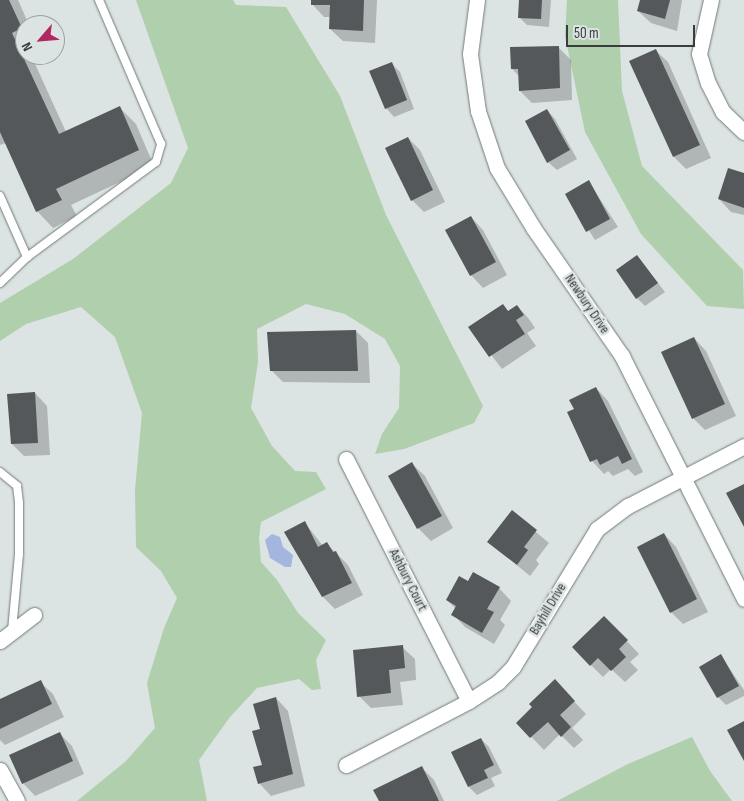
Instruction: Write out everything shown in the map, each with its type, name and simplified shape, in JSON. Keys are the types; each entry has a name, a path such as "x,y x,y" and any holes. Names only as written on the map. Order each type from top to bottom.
{"street":[{"name":"Newbury Drive","path":"477,0 470,54 478,111 496,168 534,230 622,356 681,478 744,599"},
{"path":"711,0 699,54 708,83 723,112 744,132"},
{"name":"Bayhill Drive","path":"346,765 470,701 514,667 597,529 628,506 744,446"},
{"name":"Ashbury Court","path":"346,459 470,701"},
{"path":"6,636 34,615"},
{"path":"0,770 17,801"}],"lane":[{"path":"0,284 27,257 156,162 161,144 99,0"},
{"path":"0,196 27,257"},
{"path":"0,472 17,486 19,503 19,554 6,636"}],"green space":[{"path":"136,0 233,0 236,5 286,7 340,96 386,215 483,406 474,423 404,449 375,454 382,434 399,408 400,366 385,339 345,314 306,304 257,329 258,362 251,408 272,446 295,471 316,472 326,489 261,522 259,538 261,562 277,580 298,613 326,640 316,660 321,689 312,690 299,679 257,688 230,717 199,760 207,801 77,801 126,761 155,728 147,683 164,628 177,598 161,571 136,547 135,490 142,413 115,337 81,307 26,324 0,341 0,303 73,259 171,183 188,148"},
{"path":"567,0 618,0 622,91 642,166 743,270 744,309 707,306 641,234 585,132 565,36"},
{"path":"692,737 710,771 732,801 557,801 628,764"}],"water":[{"path":"272,534 280,537 283,547 293,555 291,567 285,567 270,558 265,540"}],"building":[{"path":"0,0 9,0 16,15 15,32 12,33 15,39 15,65 27,65 59,134 120,106 139,150 56,189 62,200 36,212 0,132"},
{"path":"311,0 364,0 363,31 329,29 330,5 311,5"},
{"path":"519,0 542,0 541,19 518,18"},
{"path":"640,0 670,0 665,19 637,11"},
{"path":"559,46 560,88 519,91 518,69 511,69 510,47"},
{"path":"656,49 700,145 673,157 629,61"},
{"path":"392,62 407,100 385,109 369,71"},
{"path":"547,109 570,150 547,163 525,121"},
{"path":"408,137 433,190 411,201 385,148"},
{"path":"728,168 744,173 744,208 718,199"},
{"path":"589,180 610,219 586,232 565,194"},
{"path":"471,216 496,262 470,276 445,230"},
{"path":"637,255 658,283 636,299 616,270"},
{"path":"503,304 508,311 517,305 524,315 516,320 525,334 489,357 468,327"},
{"path":"356,330 358,371 270,371 267,332"},
{"path":"694,337 725,404 692,419 661,352"},
{"path":"596,387 632,459 622,464 618,456 600,465 597,459 590,462 567,412 574,409 569,400"},
{"path":"35,392 38,443 11,444 7,394"},
{"path":"412,462 442,516 417,529 388,476"},
{"path":"744,484 744,527 726,493"},
{"path":"512,510 537,530 524,547 528,550 517,565 487,542"},
{"path":"305,521 318,547 327,542 333,552 336,551 352,583 322,597 284,532"},
{"path":"664,533 697,599 670,613 637,547"},
{"path":"473,572 500,587 487,609 494,612 482,633 451,615 456,606 446,600 459,576 468,581"},
{"path":"604,616 628,640 619,649 626,657 611,671 598,658 590,666 572,647"},
{"path":"403,645 405,668 389,670 391,693 357,697 353,650"},
{"path":"721,654 739,686 717,698 699,667"},
{"path":"555,679 575,701 560,715 571,727 561,737 548,722 530,738 516,723 532,707 529,704"},
{"path":"41,680 52,704 0,729 0,699"},
{"path":"276,697 293,774 258,784 253,767 262,765 252,731 260,729 253,704"},
{"path":"744,721 744,761 727,730"},
{"path":"60,732 73,761 22,784 9,755"},
{"path":"481,738 494,765 484,770 488,778 468,787 451,752"},
{"path":"422,766 439,801 379,801 373,790"}]}
